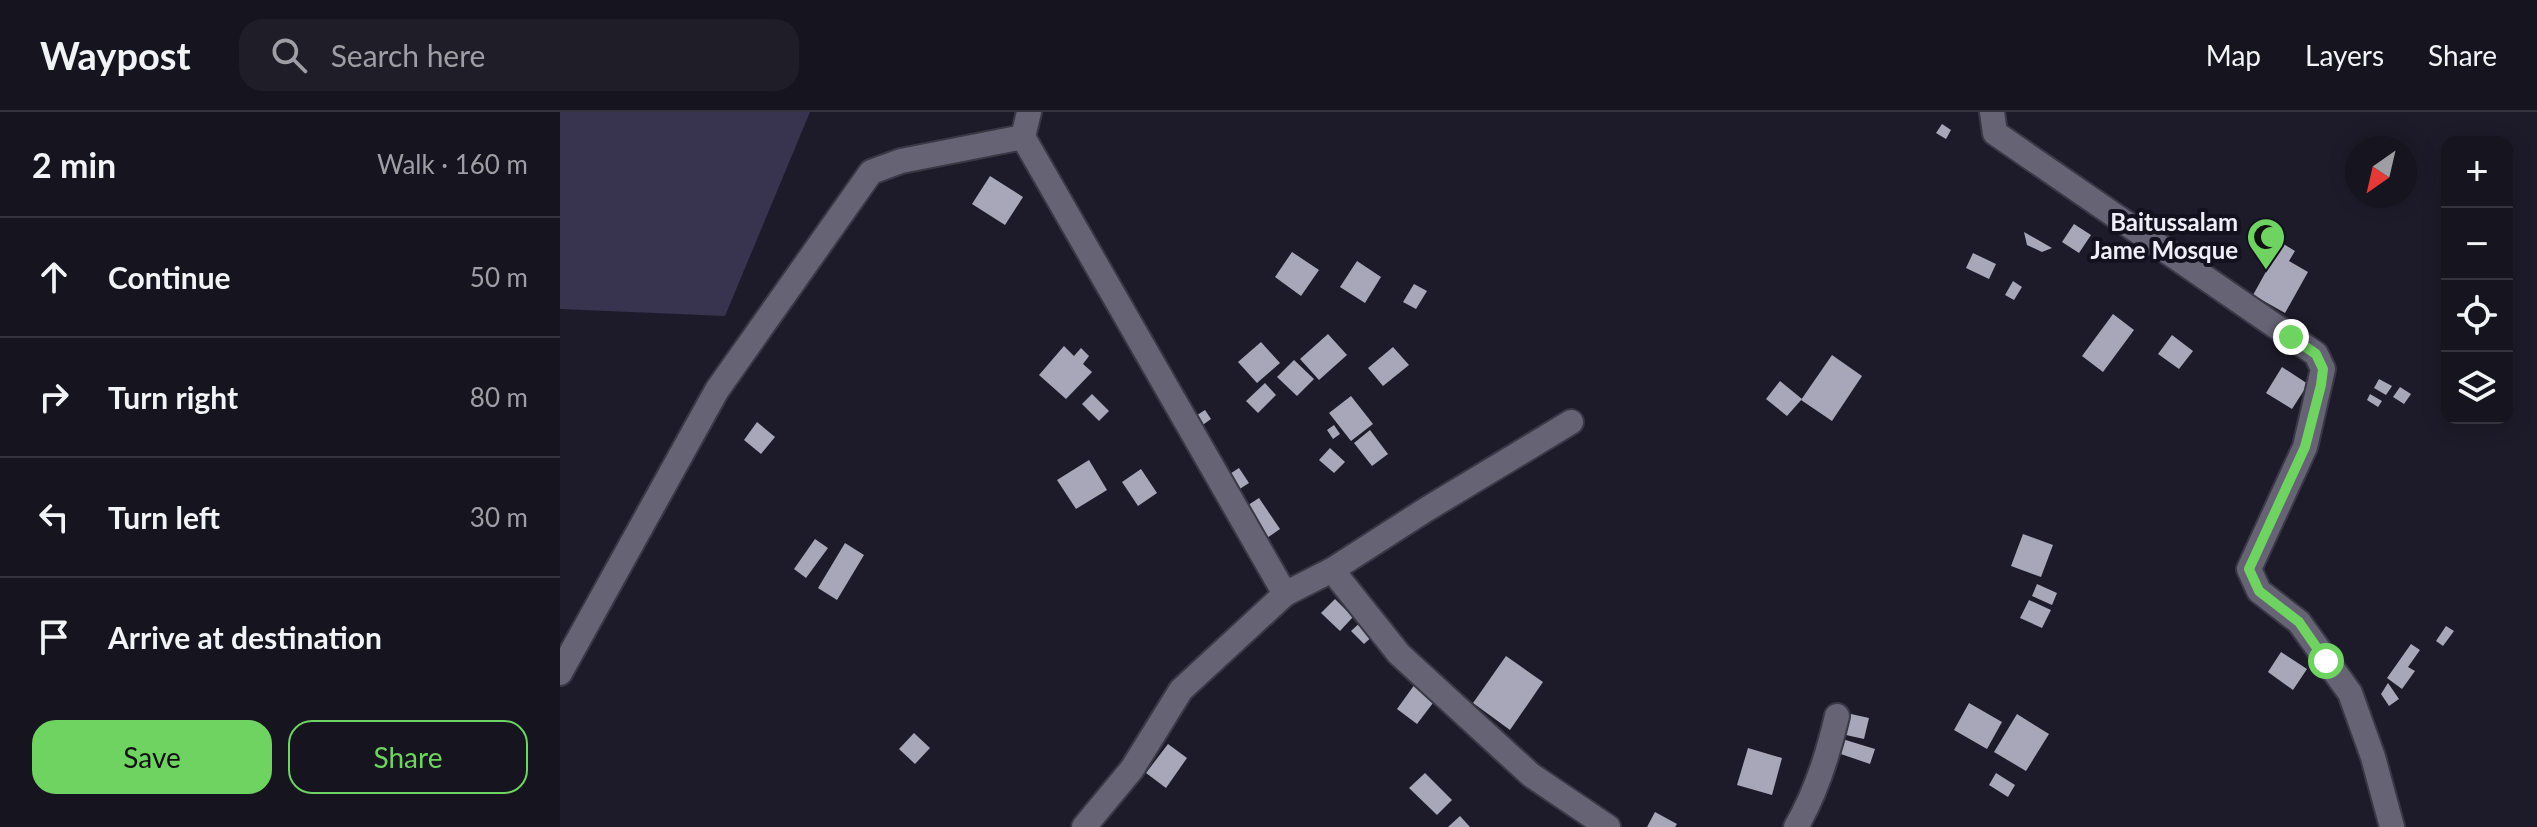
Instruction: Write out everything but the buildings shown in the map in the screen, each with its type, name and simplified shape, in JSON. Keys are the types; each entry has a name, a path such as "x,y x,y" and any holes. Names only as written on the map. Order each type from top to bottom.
{"street":[{"path":"1029,112 1023,137 1285,594"},
{"path":"1992,112 1995,133 2316,354 2323,369 2305,447 2249,569 2259,591 2299,622 2350,693 2373,757 2392,827"},
{"path":"560,673 717,390 871,172 901,161 1023,137"},
{"path":"1084,827 1132,769 1181,690 1285,594 1332,570 1571,422"},
{"path":"1332,570 1399,654 1531,775 1608,827"},
{"path":"1796,827 1807,808 1829,752 1837,716"}],"shaded area":[{"path":"560,112 810,112 725,316 560,309"}],"place":[{"name":"Baitussalam Jame Mosque","path":"2266,271"}],"route":[{"path":"2291,337 2316,354 2323,369 2321,385 2305,447 2249,569 2259,591 2299,622 2326,661"}]}
